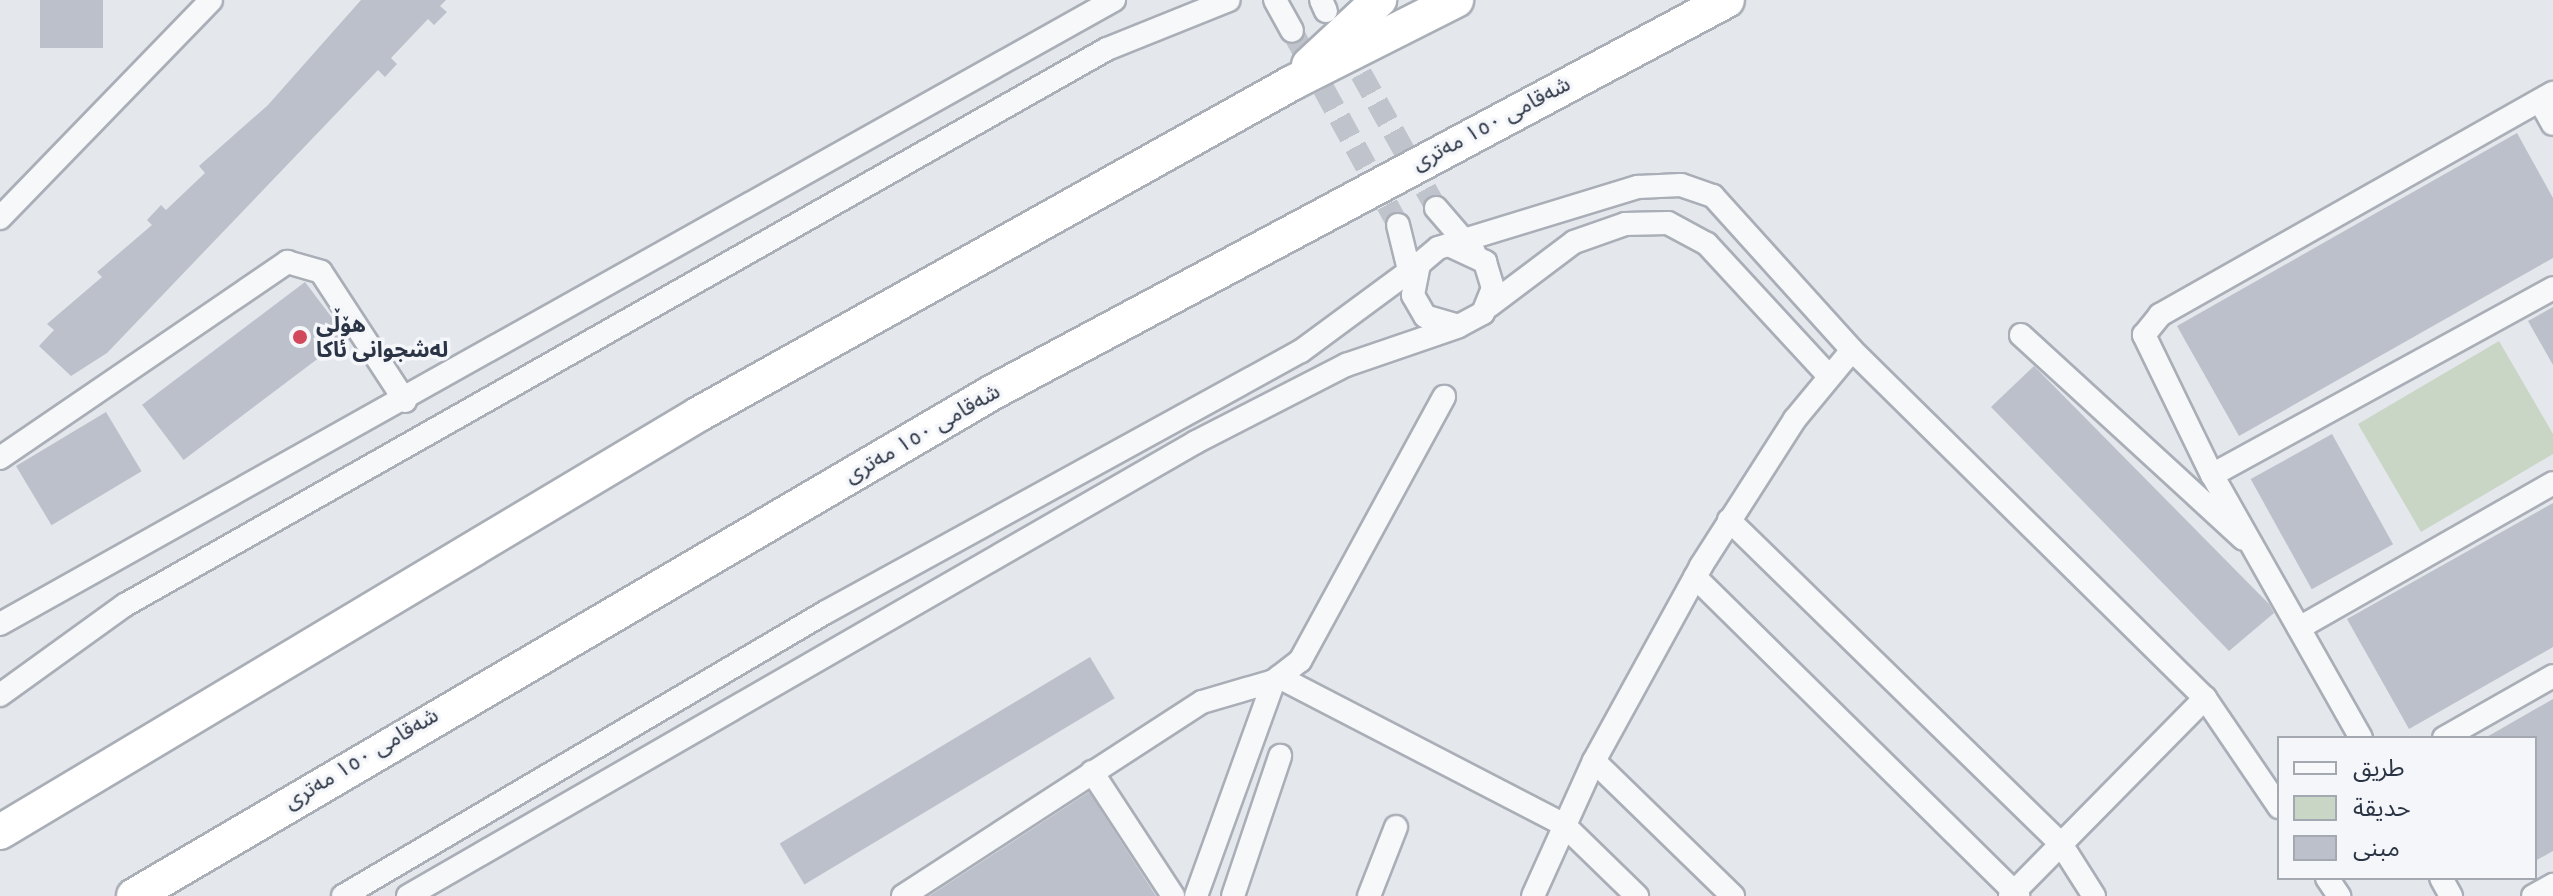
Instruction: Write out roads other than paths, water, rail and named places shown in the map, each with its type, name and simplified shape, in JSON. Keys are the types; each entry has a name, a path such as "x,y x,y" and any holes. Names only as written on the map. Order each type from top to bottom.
{"highway":[{"path":"1292,83 1379,0"},
{"path":"0,832 699,414 1292,83 1456,0"},
{"name":"شەقامی ١٥٠ مەتری","path":"134,896 993,392 1727,0"}],"street":[{"path":"0,218 211,0"},
{"path":"0,624 405,401 1114,0"},
{"path":"0,695 125,605 1107,49 1229,0"},
{"path":"1275,0 1292,31"},
{"path":"2360,736 2212,475 2145,344 2152,320 2546,97 2553,124"},
{"path":"343,896 826,612 1301,351 1414,273 1464,247 1638,187 1691,187 1734,213 1852,350 2205,698 2277,804"},
{"path":"1436,208 1464,247 1491,274 1483,313"},
{"path":"408,896 1208,435 1346,365 1459,326 1483,313 1510,284 1574,242 1625,224 1668,223 1707,244 1827,374"},
{"path":"1398,225 1425,316 1459,326"},
{"path":"0,458 287,262 321,272 405,401"},
{"path":"2212,475 2553,288"},
{"path":"2021,335 2259,559"},
{"path":"1533,896 1594,761 1695,577 1729,520 1827,374 1852,350"},
{"path":"1196,896 1276,679 1311,643 1444,397"},
{"path":"2299,628 2553,483"},
{"path":"1729,520 2061,844 2094,896"},
{"path":"1695,577 2014,894 2205,698"},
{"path":"2448,736 2553,676"},
{"path":"903,896 1202,702 1276,679 1564,825 1637,896"},
{"path":"1233,896 1280,756"},
{"path":"1594,761 1733,896"},
{"path":"1092,772 1173,896"},
{"path":"1369,896 1396,827"},
{"path":"2533,896 2553,885"}],"tunnel":[{"path":"1292,31 1398,225"},
{"path":"1345,45 1436,208"}],"place":[{"name":"هۆڵی لەشجوانی ئاکا","path":"300,337"}]}
